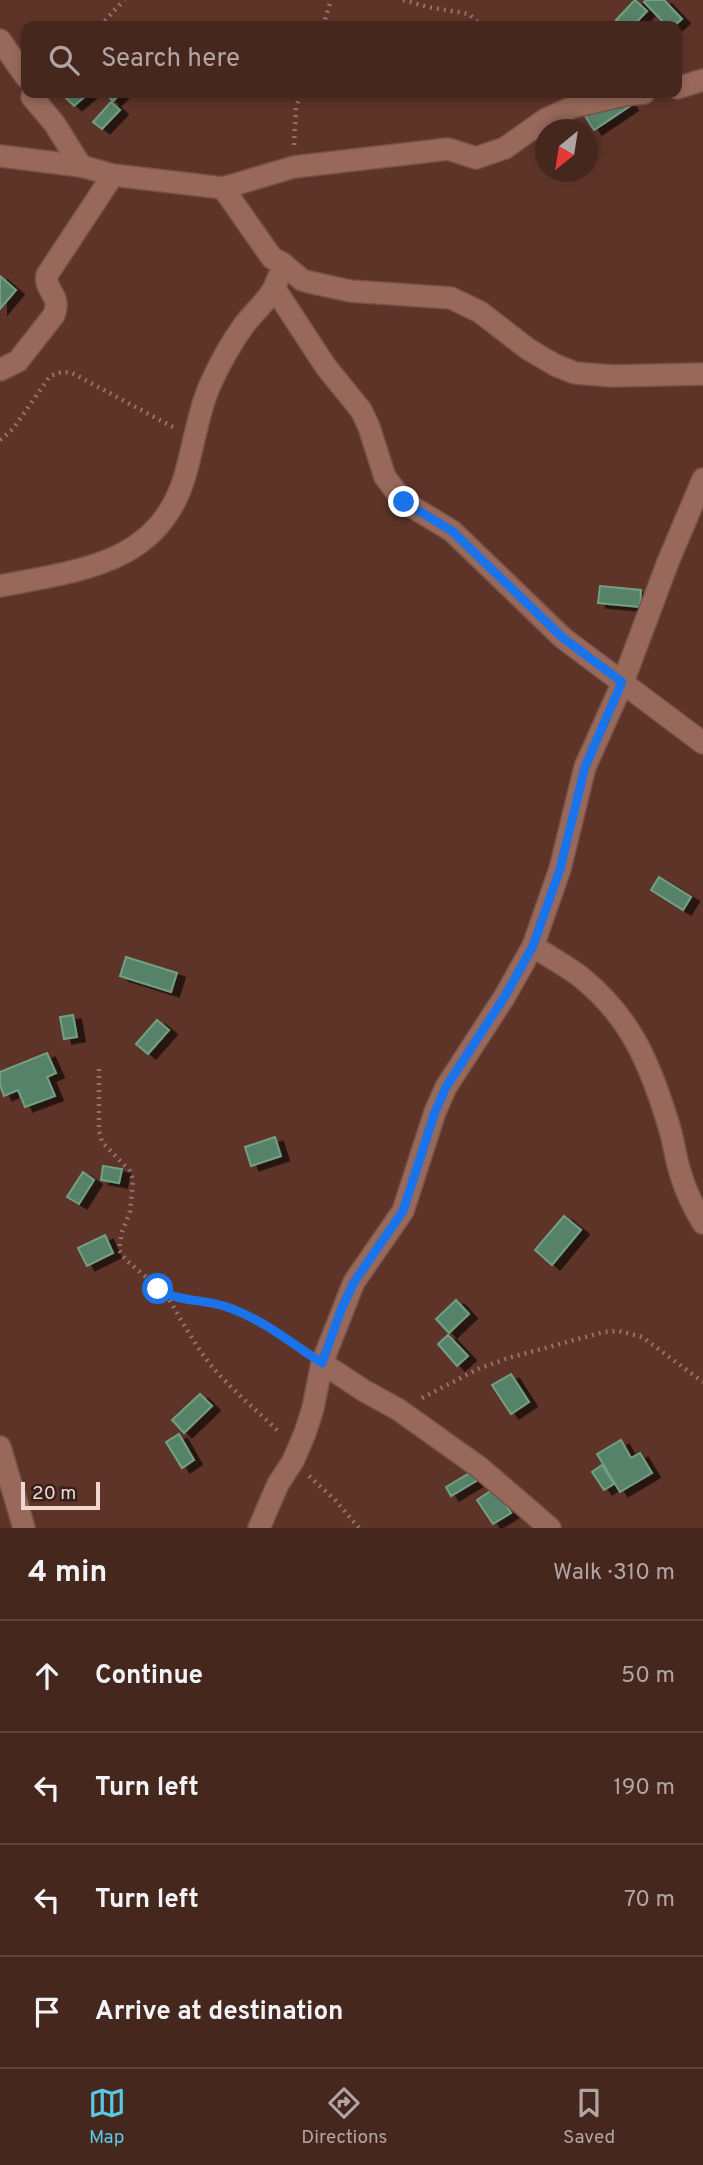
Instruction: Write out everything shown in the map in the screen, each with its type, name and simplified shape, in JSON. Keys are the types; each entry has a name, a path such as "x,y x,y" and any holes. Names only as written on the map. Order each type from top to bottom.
{"street":[{"path":"0,40 21,70"},
{"path":"682,86 703,80"},
{"path":"33,98 54,123 81,166"},
{"path":"0,156 81,166 113,175 223,188 294,166 448,149 476,158 505,148 546,119 573,107 609,98"},
{"path":"0,370 18,361 54,315 57,300 46,283 47,275 113,175"},
{"path":"223,188 272,258 282,262 302,281 395,295 451,298 480,312 528,349 575,373 613,376 703,374"},
{"path":"0,586 107,562 134,548 157,529 178,497 209,387 244,325 275,289 282,262"},
{"path":"275,289 326,367 361,410 385,477 404,502 452,531 563,638 703,743"},
{"path":"259,1528 278,1484 295,1455 313,1408 322,1363 354,1282 403,1211 435,1112 446,1087 505,996 533,946 560,869 585,767 703,480"},
{"path":"533,946 580,977 608,1002 629,1029 647,1063 669,1124 680,1173 692,1206 703,1223"},
{"path":"322,1363 399,1410 479,1467 550,1528"},
{"path":"0,1447 24,1528"}],"path":[{"path":"105,21 124,0"},
{"path":"325,21 331,0"},
{"path":"403,0 469,14 476,21"},
{"path":"294,166 296,108 299,98"},
{"path":"0,440 13,429 50,376 62,372 72,373 194,438"},
{"path":"99,1069 99,1131 102,1142 130,1171 133,1180 130,1211 119,1250 126,1260 166,1294 211,1364 359,1528"},
{"path":"166,1294 207,1301 240,1312 262,1322 322,1363"},
{"path":"399,1410 488,1365 604,1332 619,1331 642,1337 703,1382"}],"building":[{"path":"635,0 647,11 638,21 616,20"},
{"path":"664,0 682,19 662,21 644,2"},
{"path":"66,98 83,98 74,106"},
{"path":"612,98 624,98 630,106 598,127 598,119 587,119 584,114"},
{"path":"111,102 120,110 102,129 93,122"},
{"path":"0,276 16,290 0,309"},
{"path":"600,586 641,590 640,607 598,603"},
{"path":"659,877 691,897 683,910 651,890"},
{"path":"126,957 177,973 171,992 120,976"},
{"path":"73,1015 77,1037 64,1039 60,1017"},
{"path":"157,1020 169,1030 148,1054 136,1044"},
{"path":"47,1053 56,1073 47,1077 55,1096 25,1107 18,1090 4,1096 0,1085 0,1072"},
{"path":"275,1137 281,1156 251,1166 245,1147"},
{"path":"103,1166 122,1169 119,1183 101,1180"},
{"path":"83,1172 94,1180 79,1204 67,1197"},
{"path":"564,1216 581,1230 552,1265 535,1250"},
{"path":"105,1235 113,1253 87,1266 78,1248"},
{"path":"456,1300 469,1314 449,1333 436,1319"},
{"path":"448,1335 468,1356 457,1366 438,1344"},
{"path":"511,1374 529,1402 511,1414 492,1385"},
{"path":"200,1394 212,1406 184,1433 172,1420"},
{"path":"179,1434 194,1460 182,1468 166,1442"},
{"path":"621,1440 631,1458 640,1453 652,1473 620,1492 597,1454"},
{"path":"602,1465 614,1484 604,1490 592,1472"},
{"path":"473,1471 478,1480 451,1496 446,1487"},
{"path":"495,1488 511,1513 493,1524 477,1500"}],"route":[{"path":"158,1289 177,1297 229,1307 262,1322 322,1363 354,1282 403,1211 435,1112 446,1087 505,996 533,946 560,869 585,767 622,682 563,638 452,531 404,502"}]}
